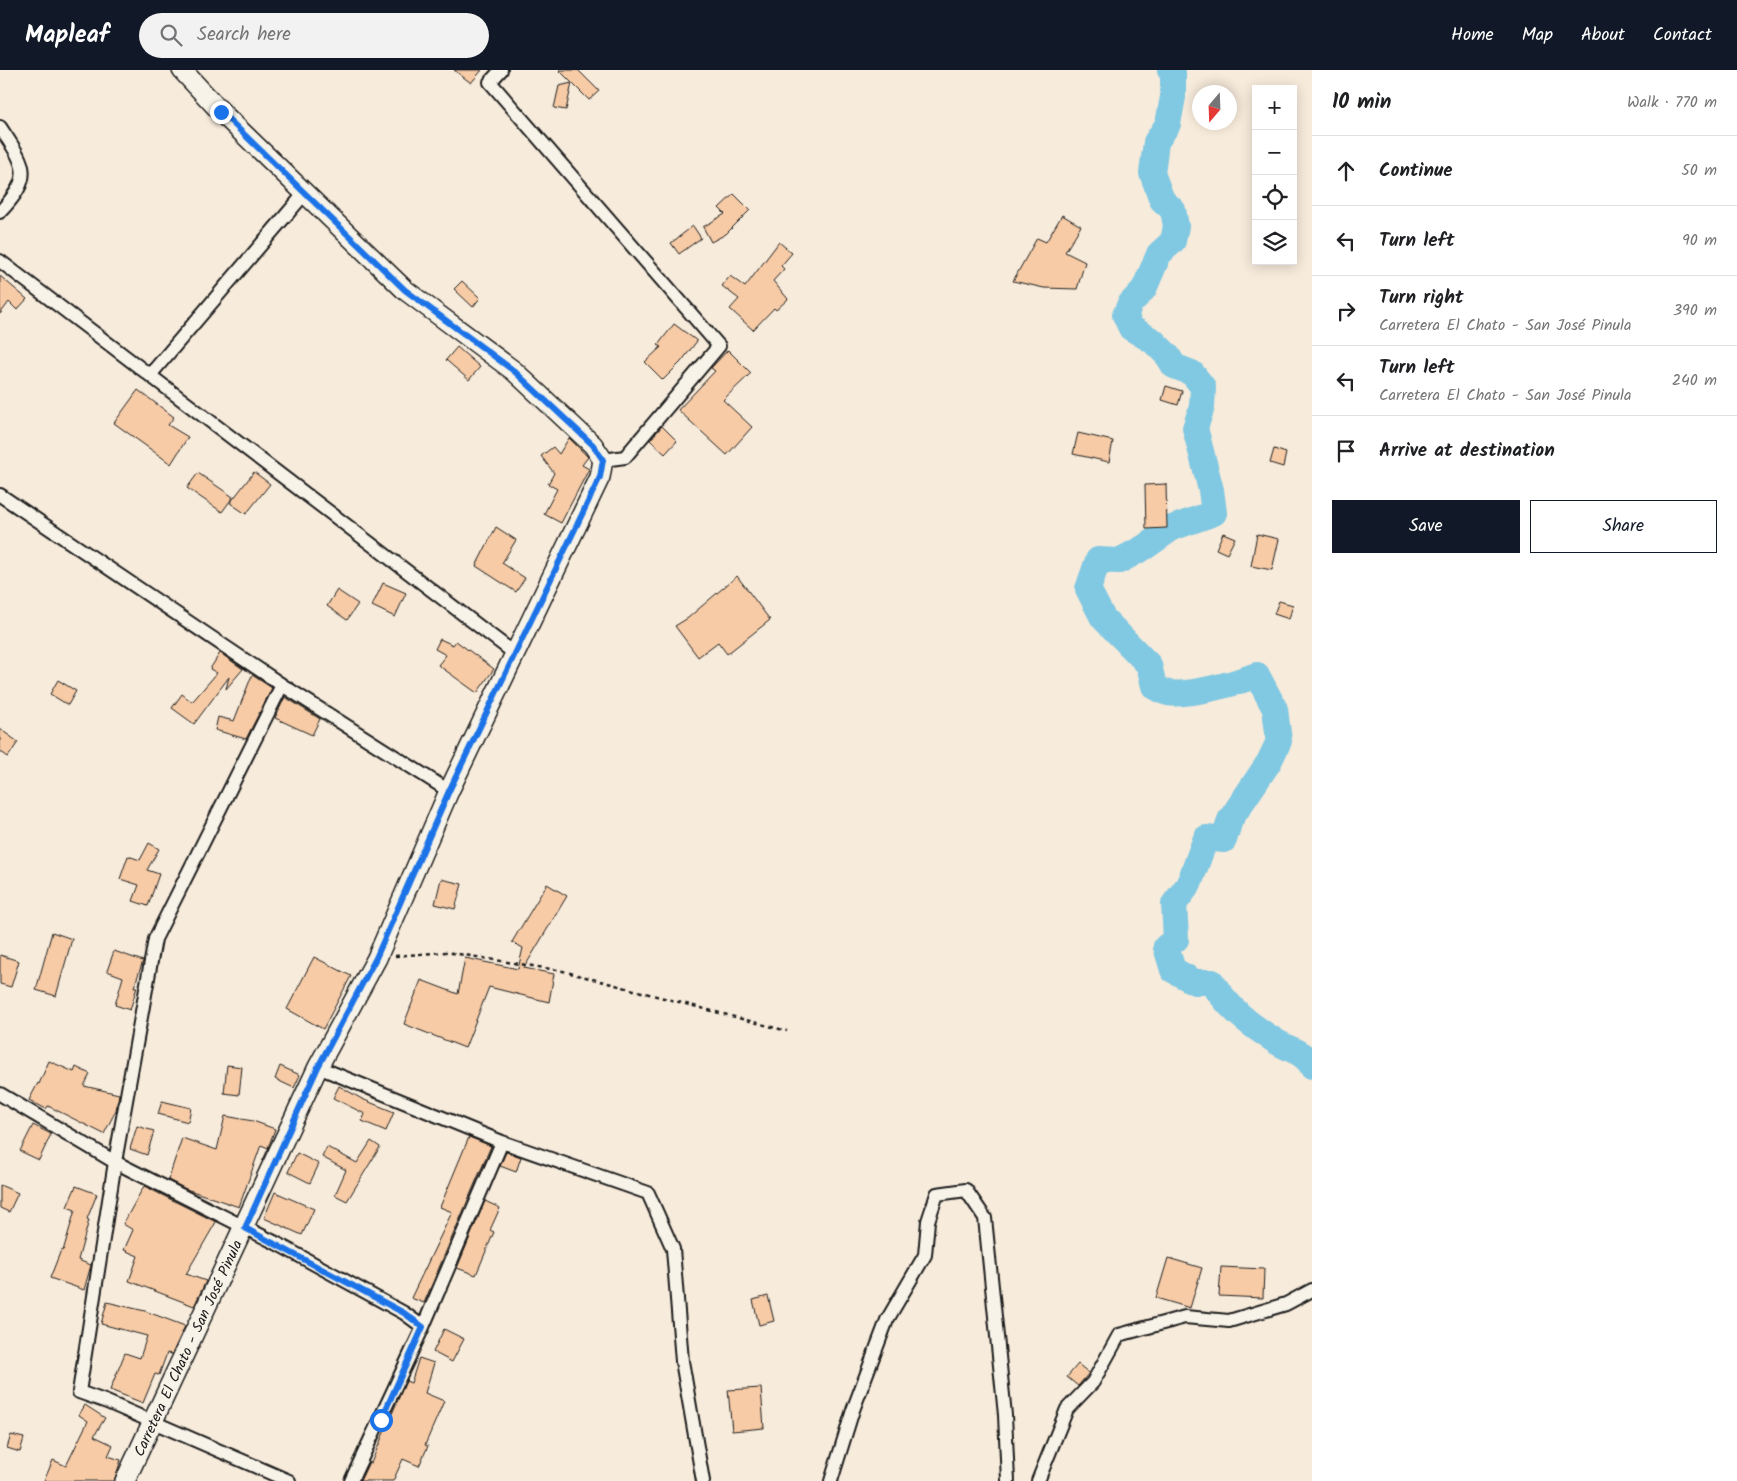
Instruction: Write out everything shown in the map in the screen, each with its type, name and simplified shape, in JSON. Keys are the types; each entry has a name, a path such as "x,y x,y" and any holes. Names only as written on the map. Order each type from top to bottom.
{"main road":[{"path":"182,70 221,112 405,290 514,371 593,445 603,460"},
{"name":"Carretera El Chato - San José Pinula","path":"125,1481 245,1228 318,1067 376,958 449,791 600,477 603,460"}],"street":[{"path":"501,70 490,82 719,346 625,457 603,460"},
{"path":"0,127 22,160 22,184 0,212"},
{"path":"150,375 305,193"},
{"path":"0,262 514,653"},
{"path":"0,495 282,685 449,791"},
{"path":"282,685 155,939 115,1162 79,1392 107,1402 153,1424 289,1481"},
{"path":"318,1067 502,1142 648,1193 672,1249 682,1362 703,1481"},
{"path":"0,1094 115,1162 245,1228 404,1313 423,1327"},
{"path":"351,1481 423,1327 502,1142"},
{"path":"831,1481 852,1410 887,1320 925,1255 928,1221 937,1194 966,1190 985,1218 1005,1415 1008,1481"},
{"path":"1038,1481 1067,1409 1093,1382 1119,1336 1185,1317 1229,1322 1286,1304 1312,1290"}],"path":[{"path":"376,958 446,952 515,962 563,971 787,1031"}],"building":[{"path":"454,70 482,70 471,83"},
{"path":"559,70 578,70 599,91 589,100"},
{"path":"572,83 566,110 554,108 559,86"},
{"path":"734,194 750,210 726,234 711,242 703,227 725,214 719,208"},
{"path":"1062,215 1081,226 1065,252 1085,262 1077,289 1044,288 1013,281 1037,238 1046,242"},
{"path":"693,226 701,238 679,254 671,243"},
{"path":"779,242 792,253 781,266 784,269 773,281 788,299 776,310 774,308 753,330 730,309 739,299 722,286 730,276 745,287"},
{"path":"0,276 27,299 17,310 9,302 0,314"},
{"path":"462,281 480,298 473,307 454,289"},
{"path":"674,324 697,341 681,362 663,380 645,362 661,347 658,345"},
{"path":"457,347 480,367 469,380 446,360"},
{"path":"728,350 751,373 723,400 752,427 727,455 678,410 715,371 711,368"},
{"path":"1166,386 1182,391 1178,405 1162,400"},
{"path":"138,390 174,417 168,425 188,437 171,464 114,423"},
{"path":"662,426 677,441 665,454 650,440"},
{"path":"1078,433 1113,441 1109,462 1073,454"},
{"path":"569,438 588,457 582,465 589,469 561,523 544,514 557,489 548,484 554,473 541,456 553,447 559,454"},
{"path":"1274,449 1286,453 1283,467 1270,463"},
{"path":"254,472 270,484 246,514 230,503"},
{"path":"198,473 233,497 222,512 187,488"},
{"path":"1166,484 1167,528 1146,529 1145,485"},
{"path":"496,527 516,540 502,563 525,578 516,592 476,566"},
{"path":"1223,533 1235,538 1227,554 1216,549"},
{"path":"1257,534 1279,539 1272,570 1251,566"},
{"path":"737,576 770,620 727,654 718,642 698,657 675,626 688,618"},
{"path":"383,583 406,593 395,617 372,606"},
{"path":"337,590 358,604 347,620 327,606"},
{"path":"1279,601 1293,605 1289,619 1274,614"},
{"path":"440,639 453,645 456,641 494,669 477,693 438,665 446,655 435,649"},
{"path":"220,653 243,669 226,689 229,677 194,724 172,708 182,694 192,702 217,673 210,669"},
{"path":"252,675 272,688 246,739 215,730 218,717 234,721"},
{"path":"58,680 76,691 68,705 50,694"},
{"path":"285,697 320,719 312,735 275,718"},
{"path":"0,729 18,742 8,757 0,751"},
{"path":"149,843 159,849 147,870 159,874 148,906 133,901 139,885 120,879 128,856 140,860"},
{"path":"441,879 462,884 455,909 435,904"},
{"path":"547,884 567,896 524,968 554,974 549,1002 489,987 465,1048 404,1024 421,980 458,994 465,958 518,969 523,948 512,942"},
{"path":"52,932 72,939 56,996 36,990"},
{"path":"114,951 143,961 134,987 137,987 130,1010 115,1005 123,977 107,971"},
{"path":"0,955 19,961 11,987 0,984"},
{"path":"314,957 351,976 323,1029 287,1009"},
{"path":"49,1061 74,1072 76,1067 90,1074 84,1086 119,1094 116,1110 104,1134 48,1106 46,1109 29,1100 39,1084"},
{"path":"227,1065 242,1067 239,1095 224,1093"},
{"path":"280,1066 300,1075 294,1088 275,1079"},
{"path":"339,1086 362,1099 394,1112 386,1131 362,1121 365,1114 333,1098"},
{"path":"162,1101 191,1108 188,1122 158,1114"},
{"path":"225,1116 253,1121 275,1129 268,1148 261,1145 239,1207 186,1189 168,1180 182,1138 217,1150"},
{"path":"33,1125 51,1134 39,1160 20,1151"},
{"path":"137,1126 154,1131 147,1155 130,1149"},
{"path":"469,1137 491,1146 424,1303 411,1298 452,1212 440,1207"},
{"path":"371,1141 380,1147 347,1201 335,1195 346,1170 322,1157 327,1147 357,1163"},
{"path":"506,1152 521,1157 516,1172 500,1166"},
{"path":"297,1153 319,1164 310,1183 288,1172"},
{"path":"0,1185 18,1193 9,1212 0,1208"},
{"path":"76,1186 97,1194 87,1219 89,1220 78,1260 91,1265 84,1290 50,1278 61,1250 63,1251 75,1210 67,1207"},
{"path":"144,1186 216,1222 186,1274 206,1281 194,1306 129,1281 138,1256 124,1250 133,1230 123,1224"},
{"path":"275,1192 314,1209 302,1235 264,1218"},
{"path":"485,1201 500,1208 490,1230 494,1232 476,1275 457,1268"},
{"path":"1168,1258 1202,1268 1190,1308 1156,1298"},
{"path":"1221,1267 1264,1269 1263,1298 1219,1296"},
{"path":"768,1296 774,1321 759,1325 753,1300"},
{"path":"107,1302 145,1311 185,1326 172,1354 167,1353 159,1375 155,1374 143,1403 110,1390 125,1353 140,1358 147,1336 101,1324"},
{"path":"444,1329 464,1339 452,1362 433,1352"},
{"path":"419,1358 434,1363 425,1393 444,1401 425,1445 428,1446 419,1466 403,1459 393,1481 360,1481 369,1462 371,1463 406,1381 411,1383"},
{"path":"1078,1364 1089,1373 1078,1386 1067,1377"},
{"path":"761,1388 764,1428 732,1431 728,1390"},
{"path":"85,1405 105,1418 94,1436 113,1445 108,1456 121,1460 114,1481 44,1481 53,1460 66,1466 88,1421 79,1415"},
{"path":"11,1435 24,1438 20,1452 7,1448"}],"waterway":[{"path":"1170,70 1173,73 1173,97 1168,124 1156,142 1152,173 1162,200 1173,210 1176,226 1173,241 1159,254 1144,289 1130,304 1125,315 1131,328 1153,341 1168,356 1174,366 1192,373 1203,387 1202,407 1195,428 1211,490 1214,513 1172,528 1145,547 1119,561 1098,560 1088,589 1103,618 1149,665 1154,686 1168,693 1189,693 1226,685 1257,675 1275,709 1279,741 1269,762 1230,820 1224,840 1206,838 1189,884 1174,904 1176,939 1166,947 1173,970 1195,982 1212,982 1226,1001 1241,1016 1277,1042 1301,1054 1312,1066"}],"route":[{"path":"221,112 405,290 514,371 593,445 603,460 600,477 449,791 376,958 318,1067 245,1228 404,1313 423,1327 381,1420"}]}
